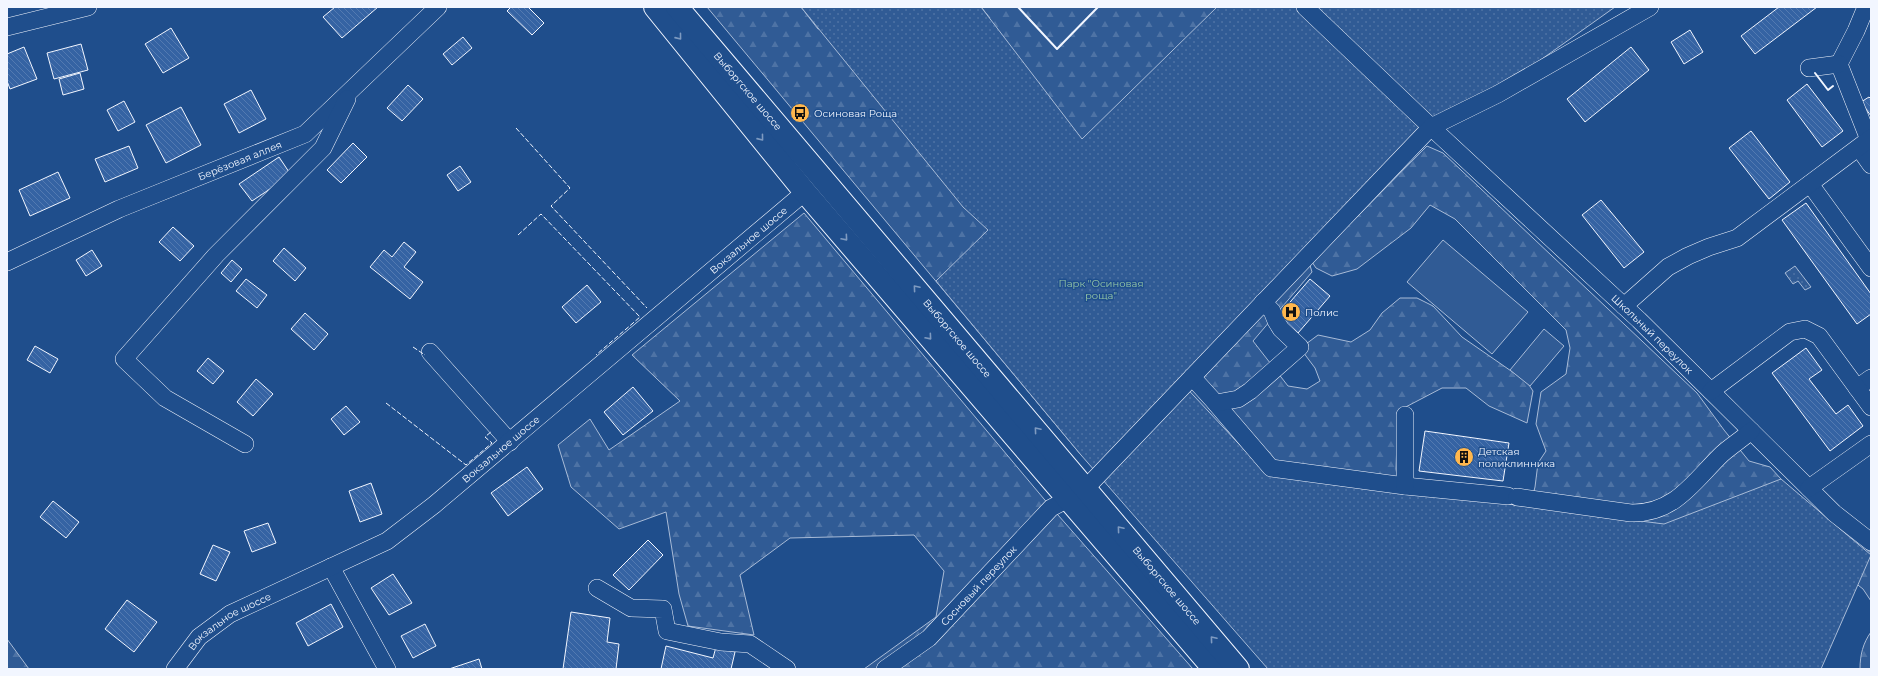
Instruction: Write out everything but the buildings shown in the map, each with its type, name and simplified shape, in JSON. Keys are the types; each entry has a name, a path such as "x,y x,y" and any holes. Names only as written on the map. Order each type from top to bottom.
{"main road":[{"name":"Выборгское шоссе","path":"655,7 805,192 1077,494 1238,669"},
{"name":"Выборгское шоссе","path":"677,7 1077,494 1214,669"}],"street":[{"path":"7,27 88,7"},
{"name":"Берёзовая аллея","path":"7,262 119,209 306,134 438,7"},
{"name":"Школьный переулок","path":"1305,7 1431,127 1624,306 1834,513 1871,542"},
{"name":"Сосновый переулок","path":"885,669 929,638 1051,508 1077,494 1192,377 1431,127 1498,94 1650,7"},
{"path":"1866,7 1856,31 1839,64 1866,142 1871,165"},
{"path":"1809,68 1839,64"},
{"path":"245,444 165,398 124,359 216,255 323,148 353,88"},
{"path":"1624,306 1668,267 1709,247 1737,238 1866,142"},
{"path":"1810,184 1871,268"},
{"name":"Вокзальное шоссе","path":"175,669 199,637 230,614 387,541 434,505 510,442 805,192"},
{"path":"1216,403 1238,399 1250,391 1300,347 1282,329 1276,321 1272,311 1263,302"},
{"path":"1710,391 1790,332 1805,329 1819,336 1871,407"},
{"path":"430,352 510,442"},
{"path":"1192,377 1271,468 1405,486 1512,496 1631,513 1644,514 1678,499 1724,452 1751,431"},
{"path":"1857,388 1871,378"},
{"path":"1405,415 1405,486"},
{"path":"1809,488 1871,444"},
{"path":"330,567 387,669"},
{"path":"597,588 631,608 663,609 667,631 721,642 750,644 787,669"}],"green space":[{"path":"707,7 801,7 818,29 990,18 981,7 1291,7 1081,455"},
{"name":"Парк \"Осиновая роща\"","path":"801,7 981,7 1082,139 1217,7 1615,7 1435,135 1180,381 1266,473 1664,524 1781,479 1871,555 1821,669 1268,669 1081,455 936,281 988,230 963,207"},
{"path":"1427,146 1443,153 1697,393 1749,461 1770,467 1781,479 1630,669 1695,554 1375,516 1162,418 1309,262 1312,272 1253,341 1288,386 1307,389 1320,381 1315,368 1303,352 1306,344 1318,335 1351,342 1370,330 1382,313 1400,298 1417,298 1433,306 1462,337 1527,382 1533,391 1527,423 1489,406 1466,388 1442,388 1398,411 1396,469 1400,495 1529,510 1535,487 1538,463 1546,451 1536,424 1541,392 1566,374 1570,348 1566,330 1455,219 1430,205 1411,228 1357,269 1332,276 1316,268 1312,262"},
{"path":"804,213 1044,499 1193,669 864,669 936,617 944,571 914,535 790,538 740,575 754,635 688,626 679,594 666,512 619,529 571,487 558,445 590,419 609,450 680,401 632,355"},
{"path":"1443,240 1528,312 1492,354 1407,282"},
{"path":"1795,266 1811,287 1805,290 1798,281 1793,284 1785,273"},
{"path":"1544,329 1564,346 1530,386 1510,370"},
{"path":"1831,526 1842,529 1871,553 1871,601 1863,589 1845,575"},
{"path":"1871,632 1871,669 1860,669 1862,649"},
{"path":"7,639 29,669 7,669"}],"fence":[{"path":"516,128 570,188 551,206 647,308"},
{"path":"518,235 541,214 640,317 596,355"},
{"path":"413,347 425,355"},
{"path":"386,403 466,465 492,443 485,437 492,431"}],"wall":[{"path":"1018,7 1057,49 1098,7"},
{"path":"1815,73 1828,90 1833,86"}],"place":[{"name":"Осиновая Роща","path":"800,113"},
{"name":"Полис","path":"1291,312"},
{"name":"Детская поликлинника","path":"1464,457"}]}
